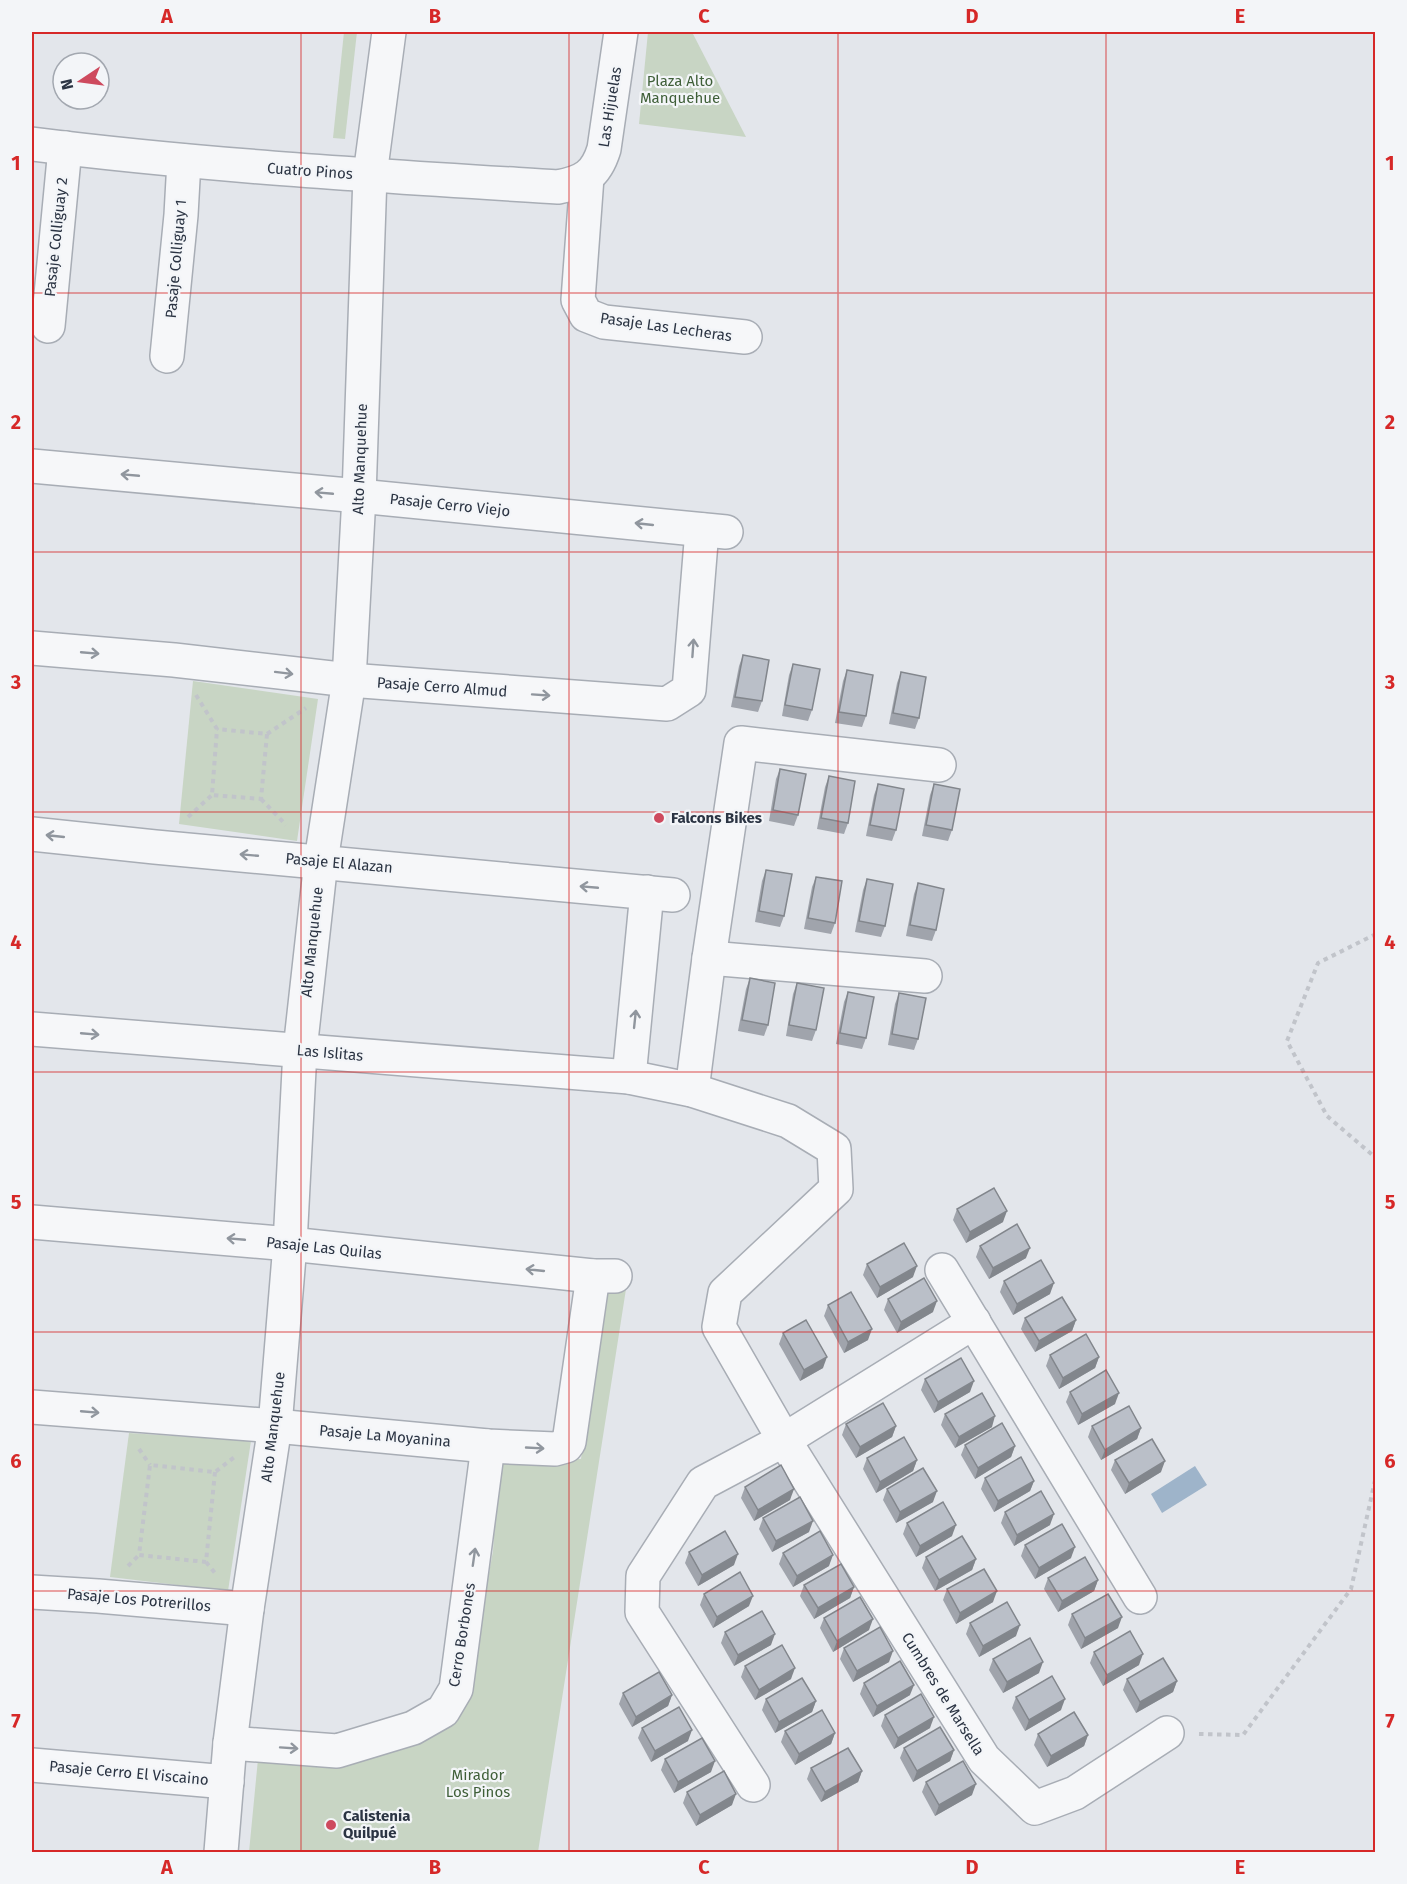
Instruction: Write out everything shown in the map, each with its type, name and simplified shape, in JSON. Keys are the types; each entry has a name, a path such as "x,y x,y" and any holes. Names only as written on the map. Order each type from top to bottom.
{"street":[{"name":"Alto Manquehue","path":"221,1852 247,1609 275,1426 291,1244 300,1050 321,861 349,680 359,496 370,175 389,32"},
{"name":"Las Hijuelas","path":"587,177 599,165 604,149 621,32"},
{"name":"Cuatro Pinos","path":"32,144 184,161 558,187 573,184 587,177"},
{"name":"Pasaje Colliguay 2","path":"48,326 65,148"},
{"name":"Pasaje Colliguay 1","path":"167,356 182,215 184,161"},
{"name":"Pasaje Las Lecheras","path":"587,177 578,300 586,315 604,322 745,337"},
{"name":"Pasaje Cerro Viejo","path":"32,466 714,531"},
{"name":"Pasaje Cerro Almud","path":"32,648 174,660 349,680 667,704 689,690 714,531"},
{"path":"692,1090 708,958 741,743 939,765"},
{"name":"Pasaje El Alazan","path":"32,834 660,894 629,1077"},
{"path":"708,958 925,976"},
{"name":"Las Islitas","path":"32,1029 629,1077"},
{"name":"Cumbres de Marsella","path":"629,1077 692,1090 788,1121 834,1149 836,1189 725,1293 719,1327 784,1440 984,1759 1035,1808 1075,1792 1167,1733"},
{"name":"Pasaje Las Quilas","path":"32,1222 291,1244 604,1276"},
{"path":"942,1269 1140,1597"},
{"name":"Pasaje La Moyanina","path":"32,1407 488,1446 555,1449 566,1446 570,1442 604,1276"},
{"path":"753,1785 642,1612 643,1576 703,1483 784,1440 974,1322"},
{"name":"Cerro Borbones","path":"231,1743 337,1751 413,1728 442,1711 456,1689 488,1446"},
{"name":"Pasaje Los Potrerillos","path":"32,1592 247,1609"},
{"name":"Pasaje Cerro El Viscaino","path":"32,1765 227,1782"}],"path":[{"path":"217,729 267,734 261,800 212,795 217,729"},
{"path":"1376,934 1318,963 1287,1041 1327,1116 1376,1158"},
{"path":"150,1465 215,1472 206,1562 139,1555 150,1465"},
{"path":"1167,1733 1243,1735 1351,1589 1376,1476"}],"green space":[{"path":"344,32 357,32 345,139 333,138"},
{"name":"Plaza Alto Manquehue","path":"648,32 692,32 746,137 639,124"},
{"path":"193,681 318,699 297,841 179,824"},
{"name":"Mirador Los Pinos","path":"604,1286 626,1289 538,1852 249,1852 258,1759 467,1694 493,1551 499,1460 581,1459"},
{"path":"129,1433 251,1441 228,1591 110,1577"}],"water":[{"path":"1195,1466 1207,1485 1162,1513 1151,1494"}],"building":[{"path":"743,655 769,660 762,701 735,697"},
{"path":"793,664 820,669 812,710 785,705"},
{"path":"847,670 873,675 866,716 839,712"},
{"path":"901,672 926,677 919,718 893,713"},
{"path":"780,769 806,774 798,815 773,810"},
{"path":"829,776 855,781 848,823 821,818"},
{"path":"878,784 904,789 896,830 870,825"},
{"path":"934,784 960,789 952,830 926,825"},
{"path":"766,870 792,874 784,916 759,911"},
{"path":"816,877 842,881 835,923 808,918"},
{"path":"867,879 893,884 885,926 859,921"},
{"path":"918,883 944,889 936,930 910,925"},
{"path":"750,978 775,983 768,1025 742,1020"},
{"path":"797,983 824,988 816,1030 789,1025"},
{"path":"848,992 874,997 866,1038 840,1033"},
{"path":"899,993 926,998 918,1039 892,1034"},
{"path":"994,1188 1007,1211 970,1232 957,1209"},
{"path":"1017,1224 1030,1248 993,1268 980,1246"},
{"path":"904,1243 917,1266 880,1287 867,1264"},
{"path":"1041,1260 1054,1283 1017,1304 1004,1281"},
{"path":"924,1278 937,1301 901,1322 888,1299"},
{"path":"851,1292 872,1329 848,1342 828,1305"},
{"path":"1062,1297 1076,1320 1039,1341 1025,1318"},
{"path":"806,1320 827,1357 804,1370 783,1333"},
{"path":"1086,1334 1099,1357 1063,1378 1050,1355"},
{"path":"961,1358 974,1381 938,1402 925,1379"},
{"path":"1106,1370 1119,1393 1082,1414 1070,1392"},
{"path":"982,1393 995,1416 959,1437 945,1414"},
{"path":"883,1403 896,1426 860,1447 846,1424"},
{"path":"1129,1406 1141,1428 1105,1450 1092,1426"},
{"path":"1002,1423 1015,1446 978,1468 965,1445"},
{"path":"904,1437 917,1460 880,1482 867,1458"},
{"path":"1152,1439 1165,1461 1129,1483 1115,1460"},
{"path":"1021,1457 1034,1481 998,1501 985,1478"},
{"path":"781,1465 794,1489 758,1510 745,1487"},
{"path":"923,1468 937,1491 900,1512 887,1489"},
{"path":"1041,1491 1054,1514 1017,1535 1005,1512"},
{"path":"800,1497 813,1521 776,1541 763,1518"},
{"path":"943,1502 956,1525 920,1546 907,1523"},
{"path":"1062,1524 1075,1547 1039,1568 1025,1545"},
{"path":"725,1531 738,1554 702,1575 689,1552"},
{"path":"820,1531 833,1555 797,1576 783,1553"},
{"path":"962,1536 976,1559 939,1580 926,1557"},
{"path":"1085,1557 1098,1580 1062,1601 1048,1578"},
{"path":"841,1564 854,1587 818,1608 804,1585"},
{"path":"984,1569 997,1591 960,1613 947,1589"},
{"path":"740,1572 753,1596 717,1617 704,1594"},
{"path":"1108,1594 1122,1617 1085,1638 1072,1614"},
{"path":"860,1597 873,1619 837,1641 824,1618"},
{"path":"1007,1602 1020,1625 983,1646 970,1623"},
{"path":"762,1611 775,1634 738,1655 725,1632"},
{"path":"880,1627 893,1651 857,1671 844,1648"},
{"path":"1130,1631 1143,1654 1107,1675 1094,1652"},
{"path":"1030,1638 1043,1662 1007,1682 993,1659"},
{"path":"782,1645 795,1668 759,1690 745,1666"},
{"path":"1163,1658 1177,1681 1140,1702 1127,1679"},
{"path":"900,1661 914,1685 877,1706 864,1683"},
{"path":"659,1672 672,1695 636,1717 623,1693"},
{"path":"1052,1676 1065,1699 1029,1720 1016,1697"},
{"path":"802,1678 816,1701 779,1722 766,1699"},
{"path":"921,1694 934,1717 898,1738 885,1715"},
{"path":"679,1707 692,1730 655,1751 642,1728"},
{"path":"822,1710 835,1733 799,1754 785,1731"},
{"path":"1074,1712 1088,1735 1051,1756 1038,1734"},
{"path":"940,1727 954,1750 917,1771 904,1748"},
{"path":"702,1738 715,1761 678,1782 665,1759"},
{"path":"848,1748 862,1771 825,1792 811,1768"},
{"path":"963,1761 976,1784 939,1805 926,1782"},
{"path":"724,1771 736,1794 700,1815 687,1792"}],"place":[{"name":"Falcons Bikes","path":"659,818"},
{"name":"Calistenia Quilpué","path":"331,1825"}]}
